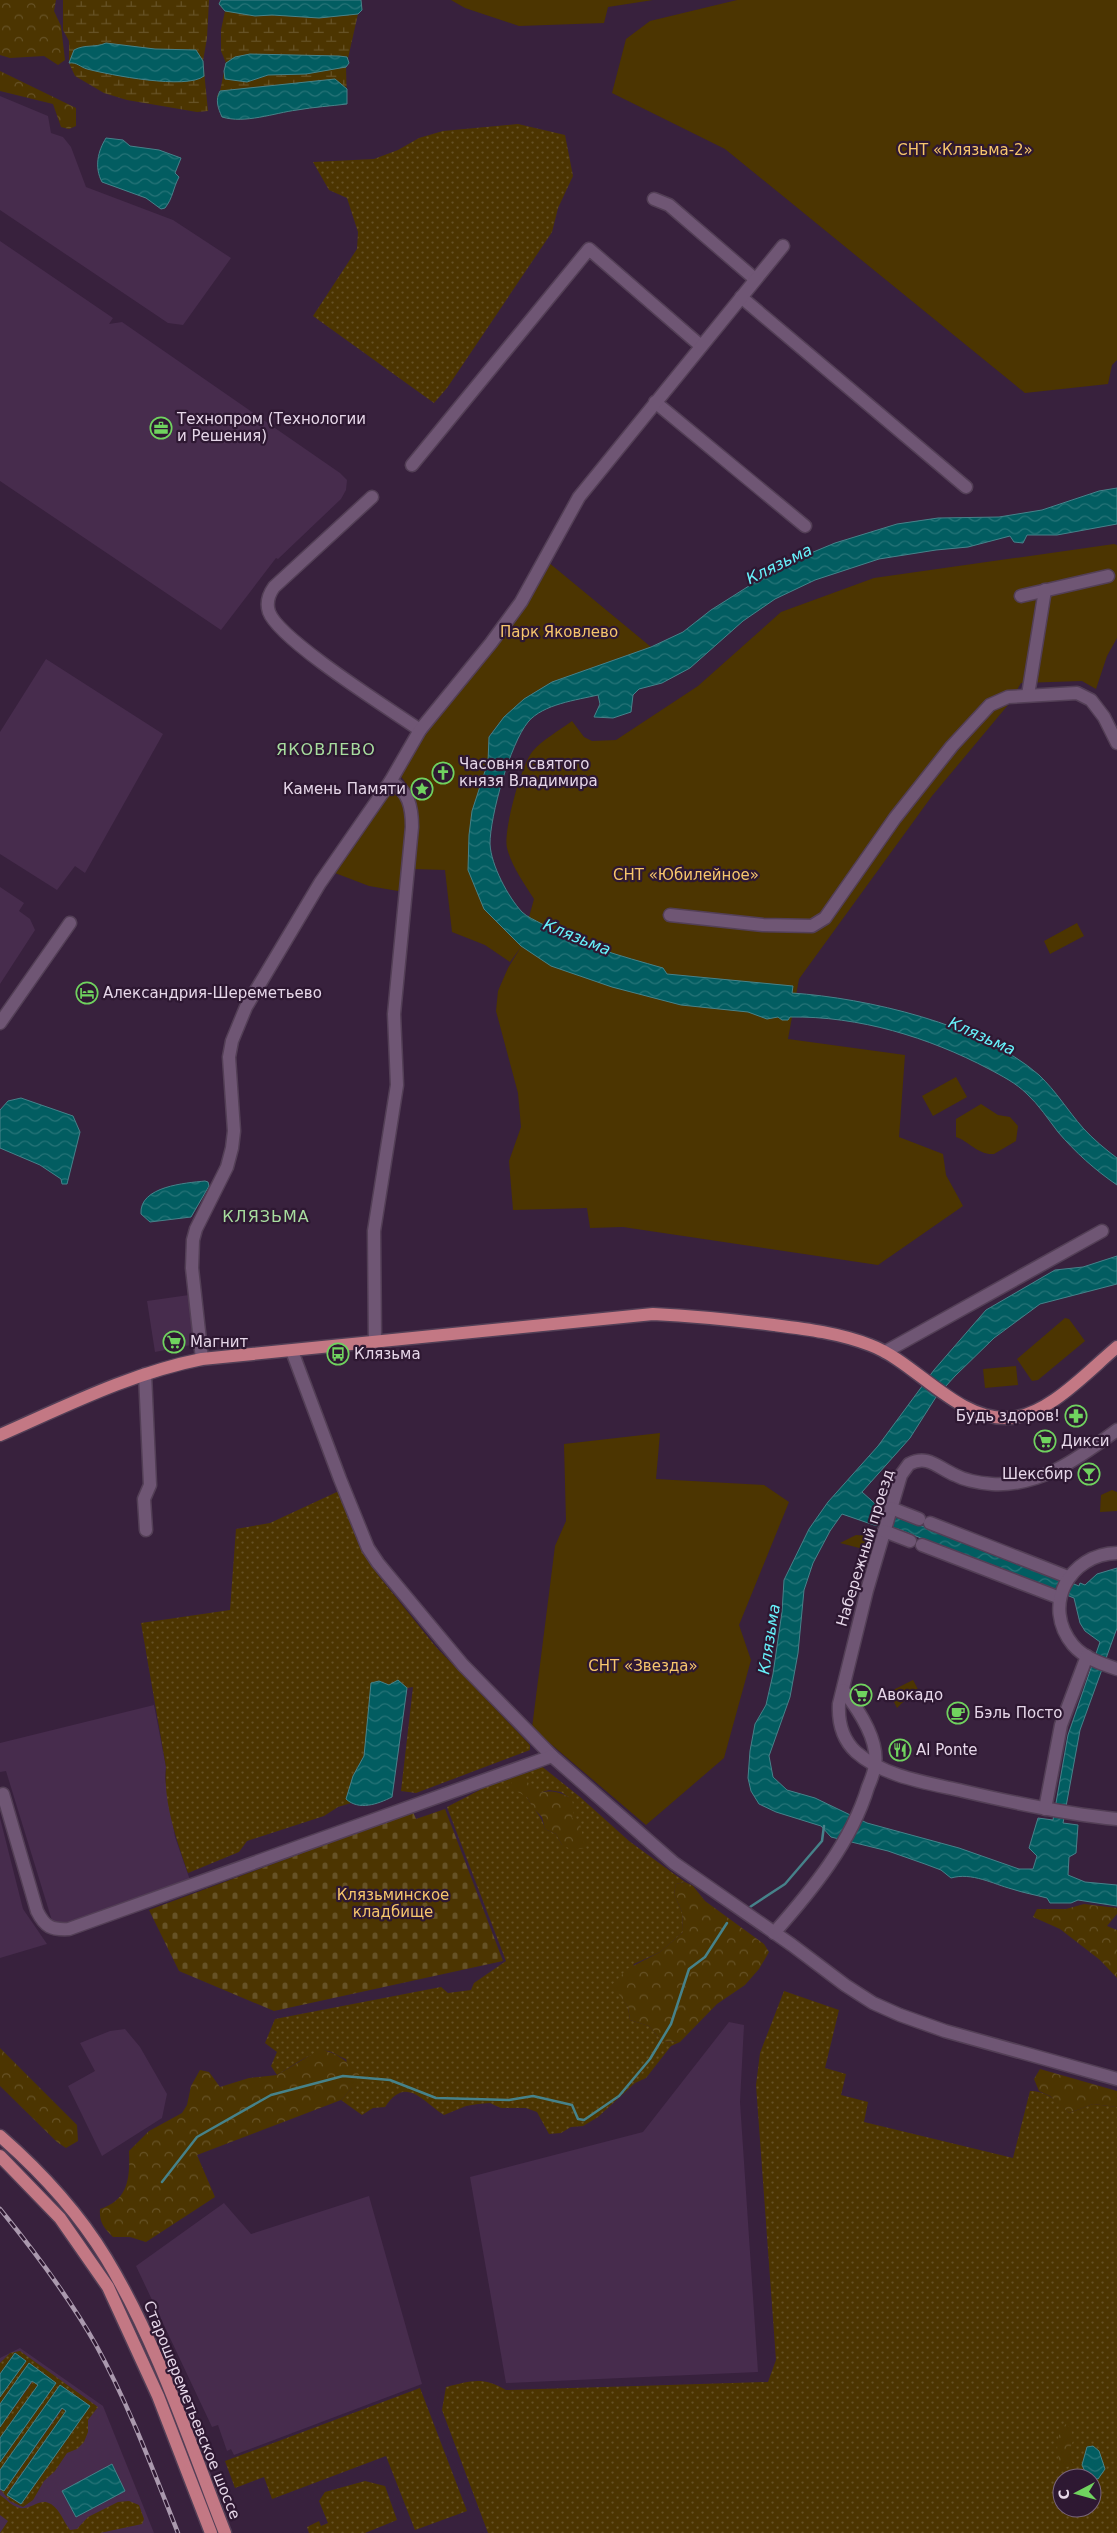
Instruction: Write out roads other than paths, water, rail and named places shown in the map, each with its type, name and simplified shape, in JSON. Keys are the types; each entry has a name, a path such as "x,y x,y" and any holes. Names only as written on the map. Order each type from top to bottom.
{"main road":[{"path":"0,1435 125,1381 202,1359 653,1314 711,1317 845,1336 885,1352 956,1401 988,1416 1019,1417 1036,1411 1052,1401 1117,1347"},
{"name":"Старошереметьевское шоссе","path":"0,2136 31,2162 67,2205 105,2256 119,2280 159,2365 225,2533"},
{"name":"Старошереметьевское шоссе","path":"0,2156 60,2218 108,2287 158,2396 211,2533"}],"street":[{"path":"654,199 668,205 755,280"},
{"path":"202,1359 192,1268 193,1240 196,1229 227,1166 232,1148 234,1132 229,1057 232,1041 246,1008 320,883 390,782 420,730 508,620 548,556 564,522 579,497 783,246"},
{"path":"412,465 589,249 701,346"},
{"path":"741,297 966,487"},
{"path":"655,402 805,526"},
{"path":"372,497 274,587 269,598 269,612 280,628 307,652 420,730"},
{"path":"1021,596 1108,576"},
{"path":"1028,695 1046,590"},
{"path":"670,916 763,925 802,926 812,926 825,918 895,818 952,746 990,705 1008,697 1077,693 1091,700 1104,716 1117,743"},
{"path":"376,1342 374,1232 397,1084 394,1014 412,827 409,801 402,789 390,782"},
{"path":"0,1023 70,923"},
{"path":"885,1352 1102,1231"},
{"path":"292,1350 368,1548 378,1563 463,1665 552,1756 674,1863 774,1933 845,1986 873,2003 900,2015 945,2030 1117,2079"},
{"path":"145,1374 150,1485 144,1498 146,1530"},
{"name":"Набережный проезд","path":"1117,1430 1070,1463 1044,1476 1017,1483 992,1484 975,1482 955,1476 933,1462 915,1461 909,1464 901,1475 867,1590 838,1718 842,1732 857,1753 875,1765 917,1780 1048,1810 1117,1819"},
{"path":"891,1509 1068,1579"},
{"path":"884,1530 1061,1596"},
{"path":"1117,1553 1097,1556 1084,1562 1068,1579 1061,1596 1061,1615 1065,1630 1072,1644 1089,1657 1117,1669"},
{"path":"1048,1810 1061,1725 1089,1657"},
{"path":"774,1933 814,1886 834,1858 863,1804 875,1765 874,1746 865,1725 843,1690"},
{"path":"3,1794 37,1910 43,1922 49,1928 55,1930 70,1929 552,1756"}],"water":[{"path":"221,0 361,0 362,10 358,14 319,18 272,15 255,16 225,11 219,4"},
{"path":"106,43 155,49 196,50 203,61 204,76 195,80 166,82 98,72 69,63 74,50"},
{"path":"250,54 339,56 347,57 349,63 346,67 306,74 268,75 247,82 225,79 226,63 235,57"},
{"path":"335,79 347,89 347,104 288,111 250,119 222,117 218,107 217,101 220,91"},
{"path":"106,138 123,140 130,146 159,150 181,158 175,173 179,177 165,208 161,209 146,198 102,182 98,171 98,159"},
{"path":"1117,488 1117,524 1057,535 1027,535 1023,543 1014,542 1010,536 968,547 879,559 815,580 775,599 743,621 690,668 662,683 639,689 633,695 631,712 613,718 594,717 600,704 598,695 561,704 542,711 528,722 514,746 497,799 490,844 493,861 501,880 511,898 522,912 556,931 585,944 663,968 667,974 793,986 792,993 854,1001 887,1008 955,1028 986,1041 1015,1057 1039,1075 1083,1128 1117,1158 1117,1185 1071,1147 1036,1103 1023,1090 989,1069 942,1047 892,1031 842,1020 790,1017 788,1020 782,1020 778,1017 767,1019 748,1012 681,1005 612,987 551,966 521,946 484,909 468,870 472,811 488,762 489,737 504,717 524,699 552,682 651,647 683,632 711,610 782,565 835,543 897,524 938,518 999,517 1042,510 1099,491"},
{"path":"21,1098 73,1116 80,1132 67,1184 62,1184 61,1179 40,1165 0,1148 0,1110 8,1101"},
{"path":"208,1182 209,1186 191,1217 150,1222 141,1214 142,1205 147,1197 155,1192 176,1185"},
{"path":"1117,1256 1117,1284 1040,1304 994,1338 936,1397 910,1438 862,1492 880,1508 901,1518 1079,1586 1080,1583 1085,1585 1097,1574 1117,1568 1117,1628 1080,1730 1063,1823 1078,1825 1076,1853 1069,1857 1068,1875 1085,1882 1117,1885 1117,1906 1078,1900 1071,1903 1050,1903 1047,1898 982,1879 967,1876 951,1878 941,1870 888,1851 831,1837 821,1826 776,1812 759,1804 751,1791 748,1778 755,1724 766,1705 773,1674 782,1612 784,1580 809,1529 828,1502 878,1446 934,1370 986,1310 1055,1270 1083,1267","holes":["842,1514 874,1525 898,1529 1074,1598 1080,1623 1085,1631 1100,1642 1068,1735 1053,1820 1038,1818 1029,1848 1037,1856 1033,1869 1019,1869 959,1848 867,1823 815,1798 787,1790 773,1777 769,1756 790,1697 798,1653 804,1590 813,1563 830,1531"]},
{"path":"398,1680 407,1688 392,1797 369,1805 351,1803 346,1799 353,1776 364,1756 371,1683 379,1681 389,1685"},
{"path":"15,2353 26,2361 0,2397 0,2374"},
{"path":"29,2363 56,2383 0,2462 0,2438 38,2385 32,2381 0,2427 0,2404"},
{"path":"60,2385 90,2406 21,2504 7,2495 66,2411 62,2408 4,2491 0,2489 0,2470"},
{"path":"1093,2446 1099,2451 1105,2469 1102,2473 1102,2468 1083,2468 1082,2465 1087,2447"},
{"path":"112,2464 125,2491 76,2517 62,2491"}],"waterway":[{"path":"750,1907 785,1884 822,1841 824,1826"},
{"path":"162,2182 197,2137 271,2095 343,2076 390,2080 436,2098 509,2100 533,2096 572,2105 578,2119 584,2120 619,2096 650,2059 671,2024 689,1969 705,1957 727,1923"}],"railway":[{"path":"0,2209 51,2275 96,2345 130,2414 178,2533"}],"place":[{"name":"Технопром (Технологии и Решения)","path":"161,428"},
{"name":"Часовня святого князя Владимира","path":"443,773"},
{"name":"Камень Памяти","path":"422,789"},
{"name":"Александрия-Шереметьево","path":"87,993"},
{"name":"Магнит","path":"174,1342"},
{"name":"Клязьма","path":"338,1354"},
{"name":"Будь здоров!","path":"1076,1416"},
{"name":"Дикси","path":"1045,1441"},
{"name":"Шексбир","path":"1089,1474"},
{"name":"Авокадо","path":"861,1695"},
{"name":"Бэль Посто","path":"958,1713"},
{"name":"Al Ponte","path":"900,1750"}],"district":[{"name":"ЯКОВЛЕВО","path":"326,749"},
{"name":"КЛЯЗЬМА","path":"266,1216"}],"park label":[{"name":"СНТ «Клязьма-2»","path":"965,150"},
{"name":"Парк Яковлево","path":"559,632"},
{"name":"СНТ «Юбилейное»","path":"686,875"},
{"name":"СНТ «Звезда»","path":"643,1666"},
{"name":"Клязьминское кладбище","path":"393,1904"}]}
